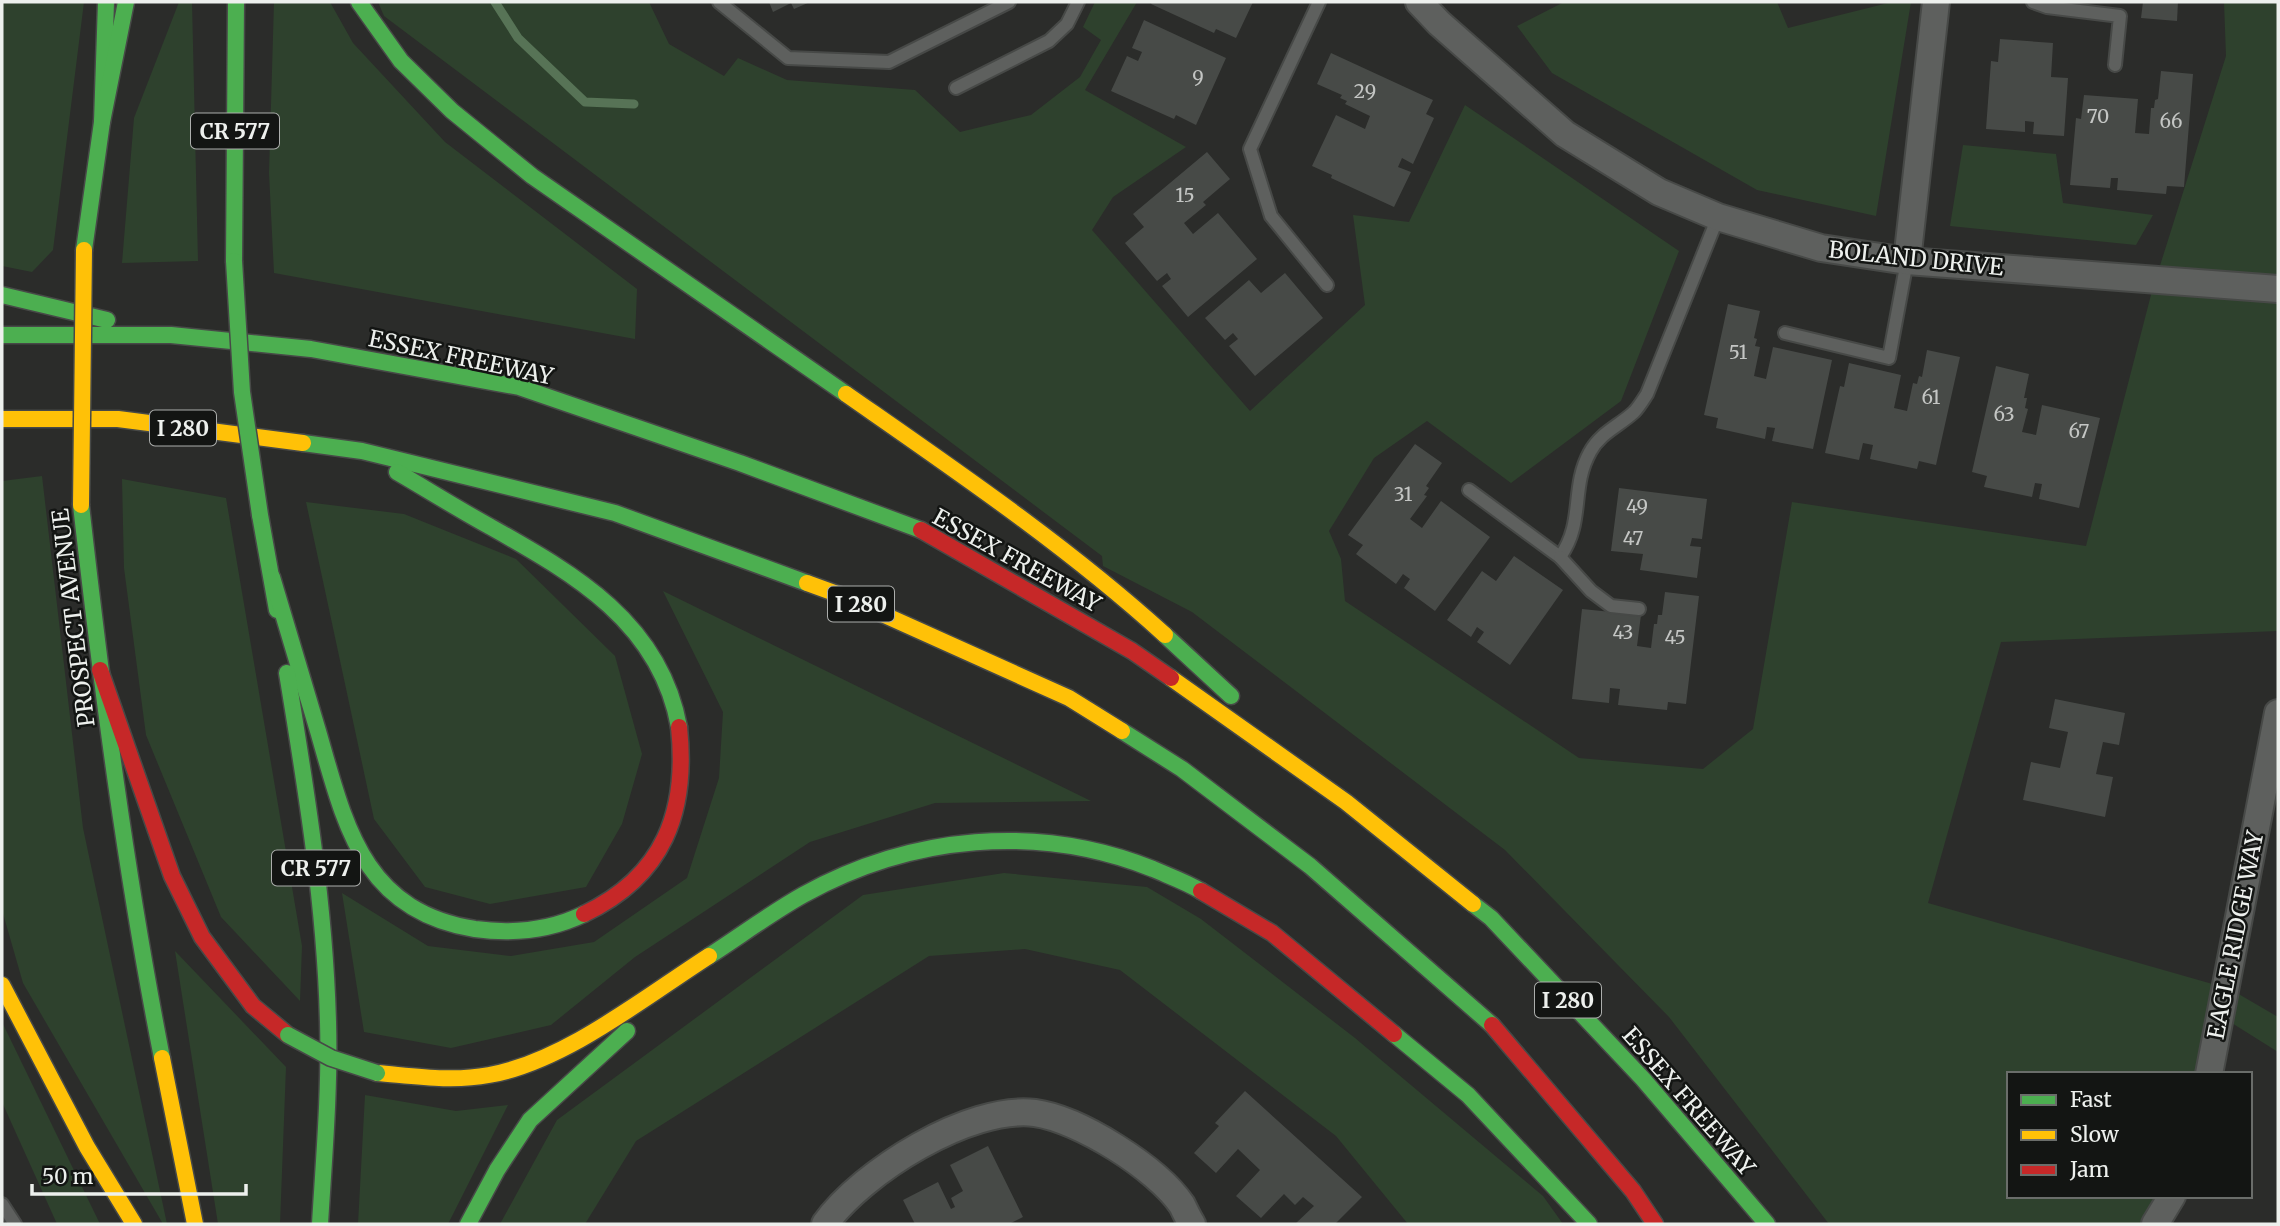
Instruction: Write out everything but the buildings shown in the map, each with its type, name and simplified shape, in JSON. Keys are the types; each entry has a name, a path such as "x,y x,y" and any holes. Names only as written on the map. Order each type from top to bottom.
{"main road":[{"path":"102,122 106,2"},
{"name":"PROSPECT AVENUE","path":"126,2 102,122 84,250 81,505 100,670 141,952 195,1224"},
{"name":"CR 577","path":"236,2 234,261 242,392 312,826 328,996 326,1130 320,1224"},
{"path":"359,2 401,61 452,111 532,176 921,446 1112,587 1346,802"},
{"path":"2,295 170,335"},
{"name":"ESSEX FREEWAY","path":"2,335 170,335 311,349 519,387 740,463 930,534 1132,651 1346,802 1491,918 1643,1079 1767,1224"},
{"name":"I 280","path":"2,419 118,419 362,451 615,513 840,595 1069,698 1182,769 1310,866 1493,1026 1633,1191 1655,1224"},
{"path":"272,578 345,823 365,862 391,890 420,911 446,923 483,931 519,932 555,926 591,911 623,891 663,844 674,815 683,751 680,720 653,654 628,622 569,572 362,451"},
{"path":"100,670 173,876 202,937 253,1006 288,1035 331,1058 377,1073 442,1079 487,1076 523,1068 589,1034 803,895 854,872 913,851 969,842 1022,840 1078,846 1128,859 1188,883 1272,933 1468,1095 1588,1224"},
{"path":"468,1224 497,1170 530,1120 579,1073 718,951"},
{"path":"2,985 87,1147 134,1224"}],"street":[{"name":"BOLAND DRIVE","path":"1419,2 1439,23 1565,134 1659,192 1718,217 1821,248 1907,261 2278,289"},
{"path":"1907,261 1936,2"},
{"name":"EAGLE RIDGE WAY","path":"2209,1072 2278,713"},
{"path":"825,1224 839,1205 927,1140 970,1122 1003,1115 1035,1113 1076,1125 1142,1165 1181,1204 1192,1224"},
{"path":"2155,1224 2171,1198"}],"lane":[{"path":"719,2 788,58 889,62 1009,2"},
{"path":"956,88 1049,41 1068,24 1078,2"},
{"path":"1319,2 1250,149 1271,216 1326,285"},
{"path":"2033,2 2046,7 2120,16 2115,65"},
{"path":"1560,557 1570,542 1575,526 1580,477 1588,454 1600,437 1635,411 1647,394 1718,217"},
{"path":"1785,333 1889,358 1907,261"},
{"path":"1469,490 1560,557 1591,592 1611,606 1639,609"},
{"path":"2,1204 15,1224"}],"green space":[{"path":"2,2 84,2 53,250 32,272 2,266"},
{"path":"179,2 192,2 198,261 122,263 134,118"},
{"path":"274,2 330,2 353,43 445,142 637,289 635,339 274,273 269,173"},
{"path":"378,2 649,2 669,44 724,76 738,58 787,80 915,90 960,132 1031,115 1080,77 1101,40 1083,27 1095,2 1137,2 1085,90 1186,147 1113,197 1092,230 1250,411 1365,305 1353,215 1409,222 1465,105 1679,251 1621,401 1511,483 1427,421 1374,458 1329,531 1341,559 1345,601 1579,758 1703,769 1753,729 1792,502 2086,546 2152,291 2226,56 2224,2 2278,2 2278,631 2001,642 1928,903 2230,989 2278,1017 2278,1052 2227,1020 2208,1072 2007,1072 2007,1198 2161,1198 2152,1224 1829,1224 1669,1017 1505,850 1192,612 1103,566 1102,556 384,16"},
{"path":"1564,2 1777,2 1788,28 1892,2 1911,2 1876,216 1757,190 1552,73 1517,26"},
{"path":"1963,145 2056,154 2063,203 2153,215 2136,245 1950,226"},
{"path":"42,476 83,828 167,1224 163,1224 23,983 2,910 2,481"},
{"path":"122,479 226,498 302,946 300,1001 221,917 146,735 124,568"},
{"path":"306,502 404,514 516,559 615,656 642,754 622,824 586,887 490,904 425,887 374,819"},
{"path":"663,591 1091,801 935,803 810,842 635,957 551,1025 451,1048 364,1032 342,893 428,946 511,956 594,942 687,878 719,778 723,712"},
{"path":"1004,873 1147,887 1201,919 1355,1038 1543,1196 1563,1224 1408,1224 1336,1136 1120,970 1025,949 929,956 636,1141 585,1224 500,1224 557,1120 863,895"},
{"path":"175,951 286,1067 280,1224 218,1224"},
{"path":"2,1022 100,1224 57,1224 2,1102"},
{"path":"365,1095 456,1111 508,1105 448,1224 358,1224"}],"waterway":[{"path":"495,2 518,38 585,102 634,104"}],"traffic: fast":[{"path":"102,122 106,2"},
{"path":"84,250 102,122 126,2"},
{"path":"234,261 236,2"},
{"path":"359,2 401,61 452,111 532,176 846,394"},
{"path":"234,261 242,392 260,515"},
{"path":"2,295 107,320"},
{"path":"2,335 171,335 311,349 519,387 740,463 921,530"},
{"path":"303,443 362,451 615,513 807,583"},
{"path":"397,472 552,563 609,605 633,630 653,658 669,690 679,727"},
{"path":"81,505 116,782 162,1058"},
{"path":"260,515 277,610"},
{"path":"272,577 338,799 364,858 383,883 407,904 437,919 475,929 531,929 558,924 584,914"},
{"path":"1165,635 1231,696"},
{"path":"287,673 314,847 326,978 328,1072 320,1224"},
{"path":"1122,731 1182,769 1310,866 1492,1025"},
{"path":"709,956 791,902 844,875 887,859 931,848 975,842 1020,841 1065,845 1109,854 1153,869 1201,891"},
{"path":"1473,904 1491,918 1643,1079 1767,1224"},
{"path":"468,1224 497,1170 530,1120 627,1031"},
{"path":"1394,1034 1468,1095 1589,1224"},
{"path":"288,1035 331,1058 377,1073"}],"traffic: slow":[{"path":"81,505 84,250"},
{"path":"846,394 1050,540 1165,635"},
{"path":"2,419 118,419 303,443"},
{"path":"807,583 840,595 1069,698 1122,731"},
{"path":"1171,678 1346,802 1473,904"},
{"path":"377,1073 461,1078 517,1068 546,1057 603,1026 709,956"},
{"path":"2,985 87,1147 134,1224"},
{"path":"162,1058 195,1224"}],"traffic: jam":[{"path":"921,530 1132,651 1171,678"},
{"path":"100,670 172,876 202,937 253,1006 288,1035"},
{"path":"584,914 611,899 634,881 652,861 665,838 674,814 679,787 679,727"},
{"path":"1201,891 1272,933 1394,1034"},
{"path":"1492,1025 1633,1191 1655,1224"}]}
